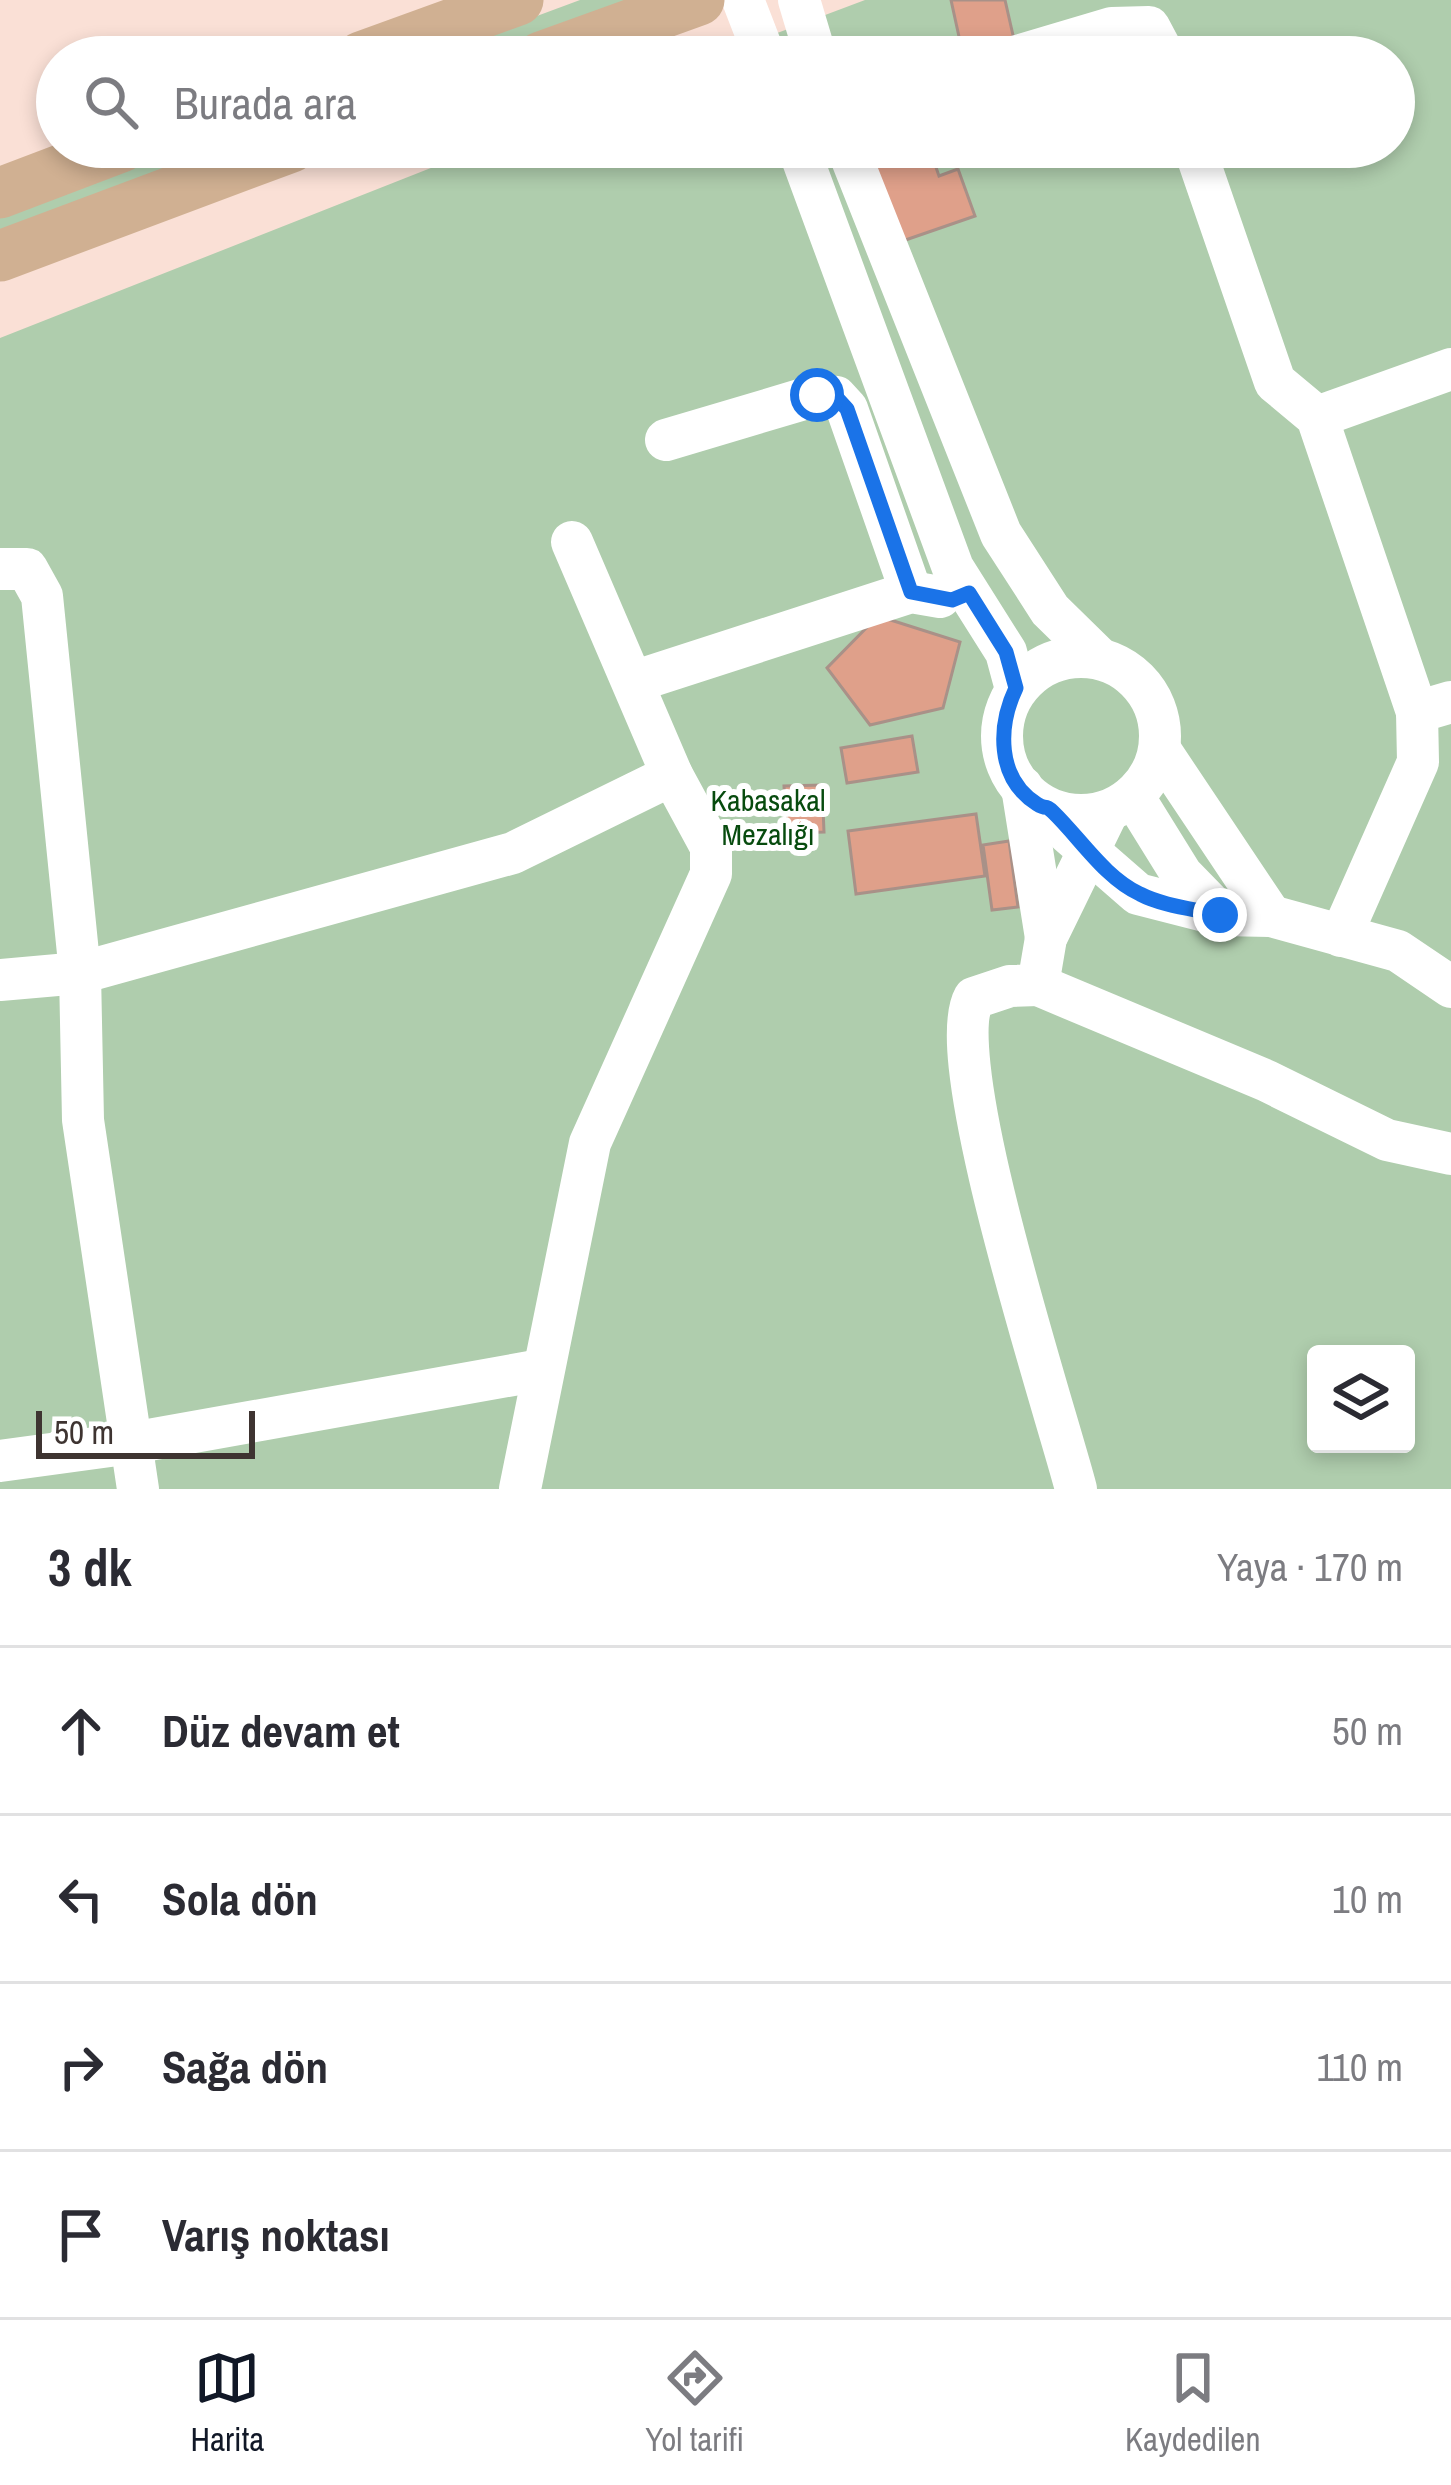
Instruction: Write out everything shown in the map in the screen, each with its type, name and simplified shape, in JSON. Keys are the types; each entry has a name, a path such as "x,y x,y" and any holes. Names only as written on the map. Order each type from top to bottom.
{"main road":[{"path":"419,36 518,0"},
{"path":"599,36 699,0"},
{"path":"0,193 66,168"},
{"path":"0,256 235,168"}],"street":[{"path":"400,36 446,0"},
{"path":"743,0 757,36"},
{"path":"799,0 810,36"},
{"path":"1085,36 1112,28 1149,27 1154,36"},
{"path":"806,168 953,568 1006,652 1016,688"},
{"path":"855,168 1000,534 1050,610 1099,658 1128,671 1144,686 1159,716 1160,750 1146,783 1120,803 1088,851 1046,938"},
{"path":"1201,168 1275,382 1317,417 1434,707 1418,761 1342,936"},
{"path":"1317,417 1451,369"},
{"path":"666,440 817,395 836,397 847,409 911,592"},
{"path":"520,1489 590,1143 711,874 711,848 672,775 572,542"},
{"path":"0,569 27,569 42,596 80,973 83,1120 138,1489"},
{"path":"633,682 911,592 952,600 969,593"},
{"path":"1099,658 1068,656 1045,664 1016,688 1004,714 1001,742 1010,771 1088,851 1138,894 1220,915 1271,916 1399,951 1451,988"},
{"path":"1160,750 1271,916"},
{"path":"0,980 80,973 513,853 672,775"},
{"path":"1037,798 1080,815 1120,803"},
{"path":"1037,798 1046,938 1038,985"},
{"path":"1120,803 1220,915"},
{"path":"1076,1489 973,1105 965,1014 974,998 1010,986 1038,985 1267,1081 1387,1140 1451,1154"},
{"path":"0,1461 133,1443 541,1370"}],"green space":[{"path":"580,0 638,0 541,36 483,36"},
{"name":"Kabasakal Mezalığı","path":"865,0 1451,0 1451,1489 0,1489 0,338 431,168 1415,168 1415,36 769,36"},
{"path":"131,168 185,168 0,237 0,217"}],"building":[{"path":"951,0 1005,0 1013,36 959,36"},
{"path":"865,168 936,168 939,176 958,169 975,216 891,245"},
{"path":"878,616 960,642 943,708 870,725 827,668"},
{"path":"912,736 918,772 847,783 841,748"},
{"path":"822,785 824,832 786,833 784,786"},
{"path":"976,814 985,876 856,894 848,831"},
{"path":"1009,841 1018,907 992,910 983,845"}],"route":[{"path":"817,395 836,397 847,409 911,592 952,600 969,593 1006,652 1016,688 1004,714 1001,742 1010,771 1036,803 1051,809 1071,837 1138,894 1220,915"}]}
